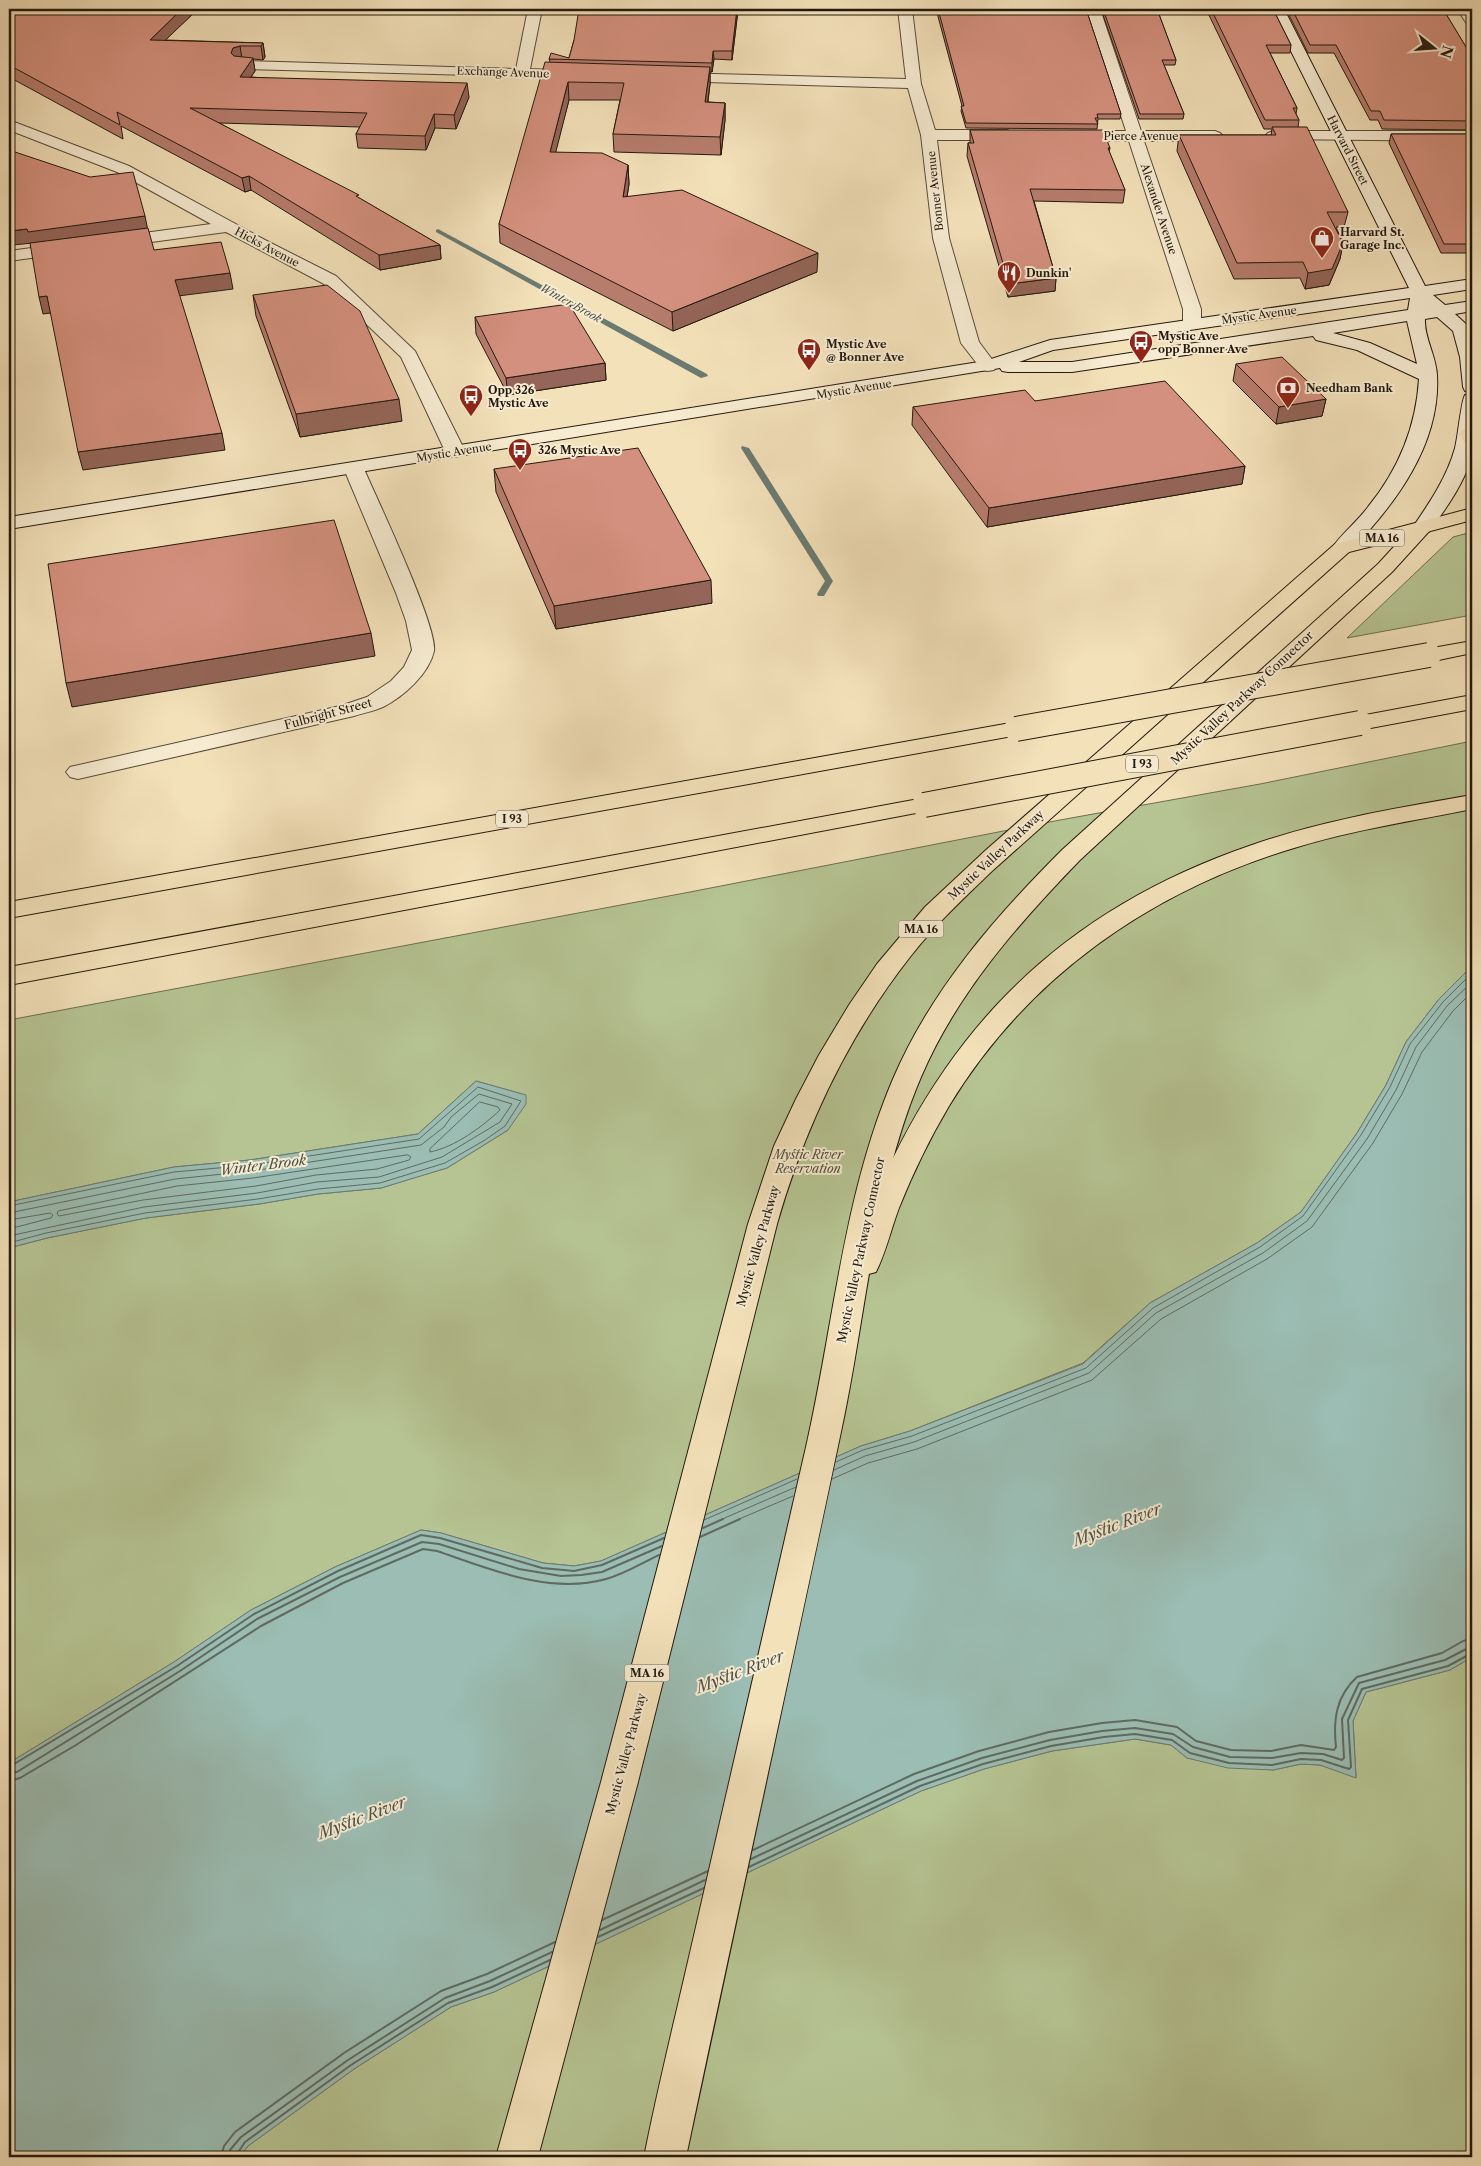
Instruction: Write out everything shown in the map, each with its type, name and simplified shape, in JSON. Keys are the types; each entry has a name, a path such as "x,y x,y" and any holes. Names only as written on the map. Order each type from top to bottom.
{"main road":[{"name":"Mystic Valley Parkway","path":"519,2153 588,1900 707,1447 748,1276 780,1170 799,1121 846,1032 900,952 962,884 1342,548 1472,514"},
{"name":"Mystic Valley Parkway Connector","path":"832,1396 869,1201 890,1119 909,1074 931,1031 956,989 1010,917 1059,867 1384,568 1423,527"},
{"name":"I 93","path":"9,910 1472,647"},
{"name":"I 93","path":"9,976 1472,702"},
{"path":"665,2157 832,1396 854,1304 870,1248 910,1154 928,1120 958,1070 982,1037 1026,990 1078,946 1111,924 1170,890 1214,869 1260,851 1314,834 1472,802"},
{"path":"9,995 175,945"}],"street":[{"path":"522,73 535,9"},
{"name":"Bonner Avenue","path":"904,9 914,84 929,135 941,238 970,343 988,366"},
{"name":"Alexander Avenue","path":"1093,9 1192,309 1192,324"},
{"name":"Harvard Street","path":"1277,9 1420,292"},
{"path":"1464,9 1472,21"},
{"name":"Exchange Avenue","path":"242,65 596,75"},
{"path":"654,76 914,84"},
{"name":"Hicks Avenue","path":"9,126 124,169 330,280 409,355 445,426 455,451"},
{"path":"929,135 1018,135"},
{"name":"Pierce Avenue","path":"1057,136 1230,136"},
{"path":"1260,136 1472,136"},
{"path":"9,256 229,226"},
{"name":"Mystic Avenue","path":"9,523 988,366 1050,346 1472,284"},
{"path":"1420,292 1461,329 1469,357 1472,387"},
{"path":"1342,548 1381,505 1408,460 1421,427 1426,402 1428,376 1427,364 1416,326 1420,292"},
{"name":"Mystic Avenue","path":"988,366 1072,367 1472,306"},
{"path":"1283,335 1312,335 1352,341 1378,351 1428,376"},
{"name":"Mystic Valley Parkway Connector","path":"1423,527 1448,490 1460,466 1471,437 1472,399"},
{"name":"Fulbright Street","path":"78,772 346,711 375,702 399,686 411,673 423,650 417,621 354,469"}],"green space":[{"path":"1472,532 1472,615 1347,638 1453,537"},
{"name":"Mystic River Reservation","path":"1472,741 1472,966 1439,999 1406,1042 1386,1085 1357,1133 1301,1212 1257,1243 1150,1303 1083,1363 910,1431 861,1446 601,1561 574,1566 543,1563 441,1533 421,1530 335,1567 251,1610 174,1662 9,1763 9,1248 47,1238 146,1218 259,1204 318,1194 381,1188 447,1168 508,1130 525,1095 476,1081 418,1134 250,1160 174,1167 9,1202 9,1020 690,892 1060,820 1260,784"},
{"path":"1472,1657 1472,2157 239,2157 248,2146 354,2069 451,2007 494,1992 921,1791 984,1769 1052,1751 1135,1739 1171,1745 1187,1758 1273,1770 1301,1764 1320,1765 1356,1777 1353,1721 1366,1692 1450,1670"}],"water":[{"name":"Mystic River","path":"1472,966 1472,1657 1450,1670 1366,1692 1353,1721 1356,1778 1320,1765 1301,1764 1273,1770 1228,1768 1187,1758 1171,1745 1135,1739 1052,1751 984,1769 921,1791 494,1992 451,2007 354,2069 248,2146 239,2157 9,2157 9,1763 174,1662 251,1610 335,1567 421,1530 441,1533 543,1563 574,1566 601,1561 861,1446 910,1431 1083,1364 1150,1303 1257,1243 1301,1212 1357,1133 1386,1085 1406,1042 1439,999"},
{"path":"476,1081 526,1095 526,1104 508,1130 447,1168 381,1188 318,1194 259,1204 146,1218 47,1238 9,1248 9,1202 174,1167 250,1160 418,1134"}],"building":[{"path":"9,9 182,9 150,40 263,43 261,46 233,48 231,53 234,56 253,58 240,77 467,83 454,115 434,114 425,136 356,134 367,113 190,108 359,195 356,196 440,245 379,255 249,176 242,178 117,112 120,125 9,65"},
{"path":"579,9 737,9 732,51 713,51 712,63 549,59 551,53 569,58"},
{"path":"938,9 1086,9 1121,114 1097,114 1098,118 1095,118 1098,124 966,123 961,106 964,106"},
{"path":"1103,9 1157,9 1176,60 1162,60 1184,114 1140,114"},
{"path":"1211,9 1273,9 1291,45 1266,45 1297,108 1293,108 1299,120 1265,120"},
{"path":"1292,9 1443,9 1472,57 1472,121 1384,120 1380,111 1371,111 1336,45 1310,45"},
{"path":"545,62 710,67 705,102 725,103 720,137 613,134 624,83 568,82 550,152 602,153 628,165 623,197 682,190 818,253 672,312 499,224"},
{"path":"1272,127 1307,127 1348,212 1327,212 1343,243 1332,269 1308,273 1303,262 1237,263 1179,135 1276,135"},
{"path":"970,130 1103,130 1110,148 1108,148 1125,190 1030,189 1056,278 1009,284 968,143 974,143"},
{"path":"1391,134 1472,134 1472,244 1444,244"},
{"path":"9,150 90,177 133,172 145,216 28,232 27,229 10,231"},
{"path":"148,228 154,250 221,242 230,273 175,280 222,433 78,452 47,296 39,297 30,243"},
{"path":"327,285 360,311 399,399 296,414 253,295"},
{"path":"569,304 605,363 506,378 475,317"},
{"path":"1282,357 1326,399 1279,407 1236,364"},
{"path":"1165,381 1245,466 989,508 913,407 1025,390 1035,401"},
{"path":"638,448 711,580 554,606 494,469"},
{"path":"334,520 371,633 66,683 48,564"}],"waterway":[{"name":"Winter Brook","path":"438,231 704,376"},
{"name":"Winter Brook","path":"745,448 829,581 821,594"}],"place":[{"name":"Harvard St. Garage Inc.","path":"1322,259"},
{"name":"Dunkin'","path":"1009,294"},
{"name":"Mystic Ave opp Bonner Ave","path":"1141,363"},
{"name":"Mystic Ave @ Bonner Ave","path":"809,371"},
{"name":"Needham Bank","path":"1288,409"},
{"name":"Opp 326 Mystic Ave","path":"471,417"},
{"name":"326 Mystic Ave","path":"520,471"}]}
